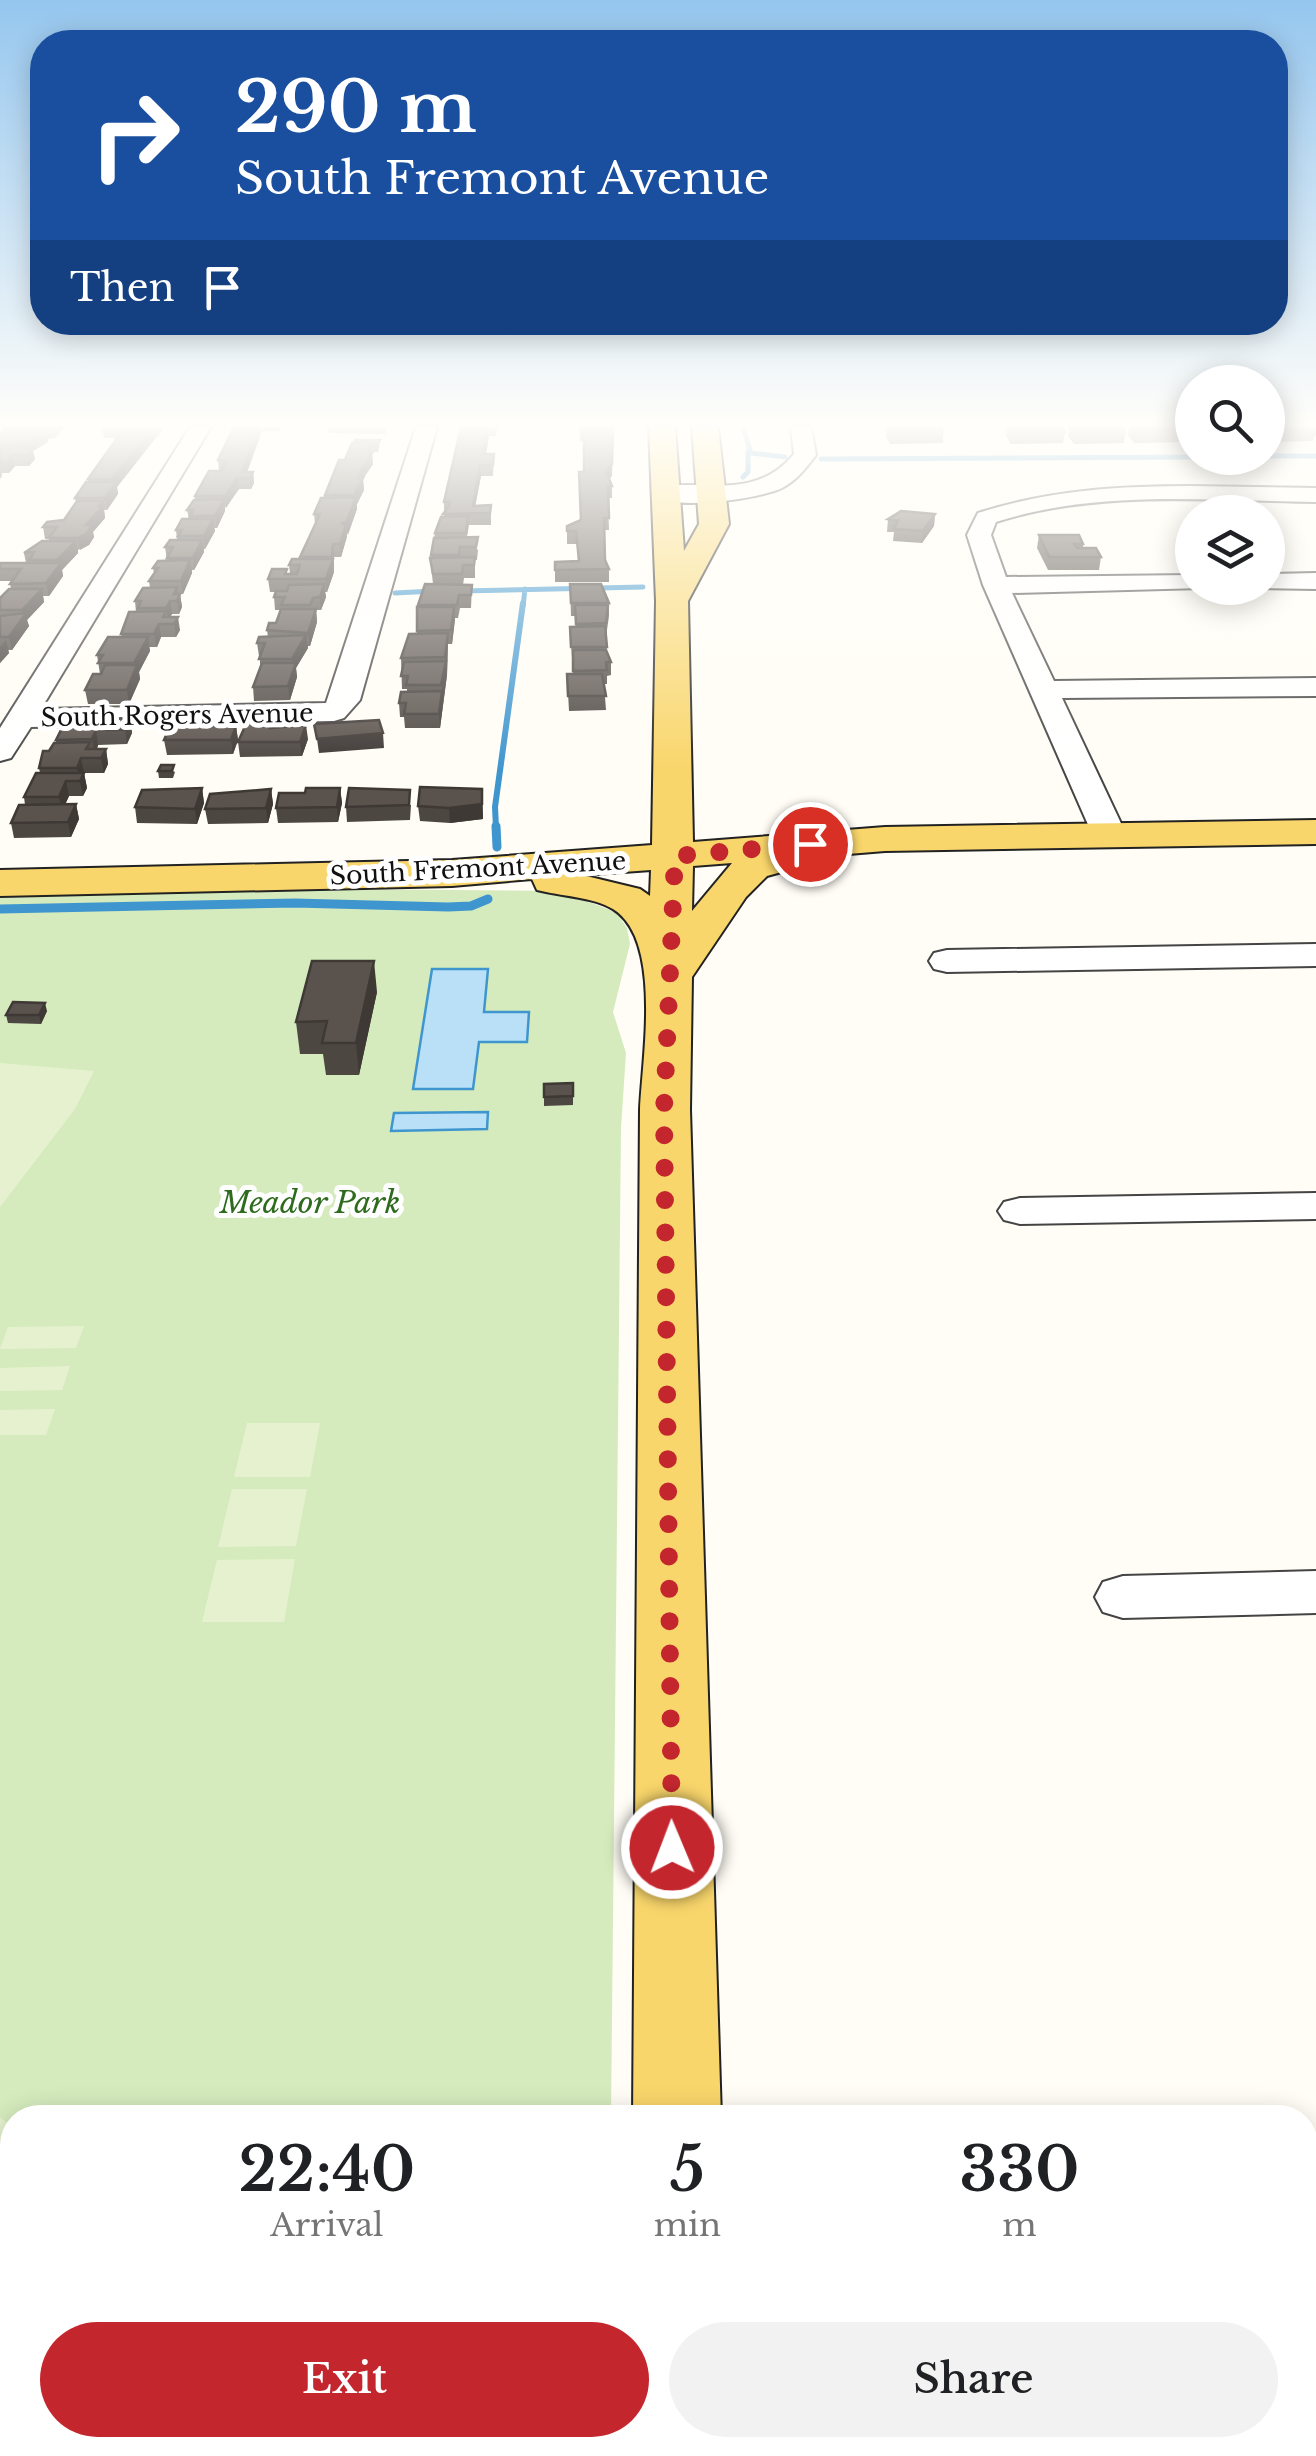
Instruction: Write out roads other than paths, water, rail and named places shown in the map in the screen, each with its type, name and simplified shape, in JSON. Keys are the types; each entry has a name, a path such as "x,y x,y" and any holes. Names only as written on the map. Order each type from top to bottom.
{"main road":[{"path":"668,542 672,601 654,822 670,974 664,1110 677,2105"},
{"path":"672,601 704,542"},
{"path":"429,874 578,851 654,822 706,818 754,828 809,829 843,841"},
{"name":"South Fremont Avenue","path":"0,883 429,874 654,822 843,841 1316,832"},
{"path":"670,974 730,888 752,867 843,841"},
{"path":"429,874 544,880 625,898 649,918 670,974"}],"street":[{"path":"0,752 130,542"},
{"name":"South Rogers Avenue","path":"20,718 334,712 344,700 392,542"},
{"path":"980,542 996,586 1110,836"},
{"path":"1285,582 1316,581"},
{"path":"996,586 1175,583"},
{"path":"1044,690 1316,687"},
{"path":"947,961 1316,956"},
{"path":"1020,1212 1316,1206"},
{"path":"1123,1598 1316,1592"}],"water":[{"path":"432,969 488,969 484,1012 529,1012 527,1042 479,1042 473,1089 413,1089"},
{"path":"488,1112 487,1129 391,1131 394,1113"}],"waterway":[{"path":"525,590 643,587"},
{"path":"461,591 525,590"},
{"path":"523,606 525,590"},
{"path":"395,593 434,591"},
{"path":"496,828 495,807 523,603"},
{"path":"496,826 497,847"},
{"path":"0,909 295,903 448,907 471,906 488,899"}],"park label":[{"name":"Meador Park","path":"310,1203"}]}
